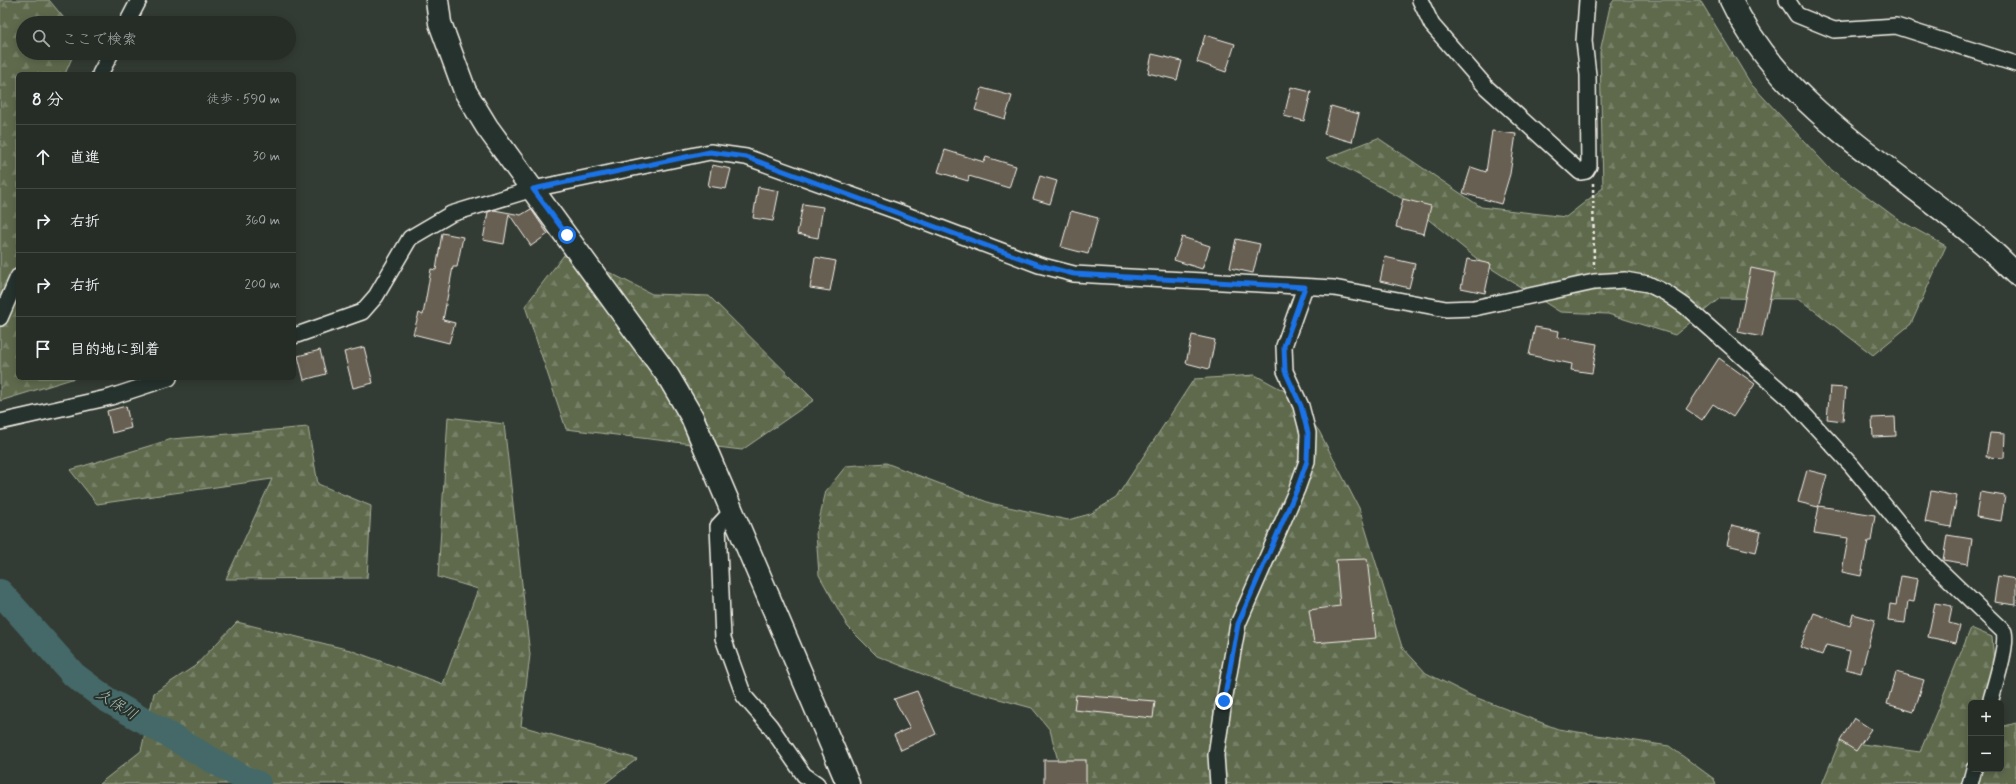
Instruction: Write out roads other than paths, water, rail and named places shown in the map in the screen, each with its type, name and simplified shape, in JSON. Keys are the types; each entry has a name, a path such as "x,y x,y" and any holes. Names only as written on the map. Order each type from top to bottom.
{"street":[{"path":"131,16 139,0"},
{"path":"437,0 440,23 465,91 488,126 668,376 692,417 848,784"},
{"path":"1420,0 1432,25 1488,88 1580,172 1586,171 1589,166 1588,75 1584,41 1587,0"},
{"path":"1731,0 1762,51 1786,80 1852,141 1985,245 2016,274"},
{"path":"1787,0 1797,15 1834,30 1896,26 2016,64"},
{"path":"101,72 107,60"},
{"path":"296,335 362,312 376,296 410,238 451,214 533,189 710,152 746,157 1039,265 1074,274 1334,288 1446,309 1474,308 1594,282 1625,280 1648,284 1666,293 1686,306 1791,400 1852,466 1929,560 2004,632 2005,636 2002,654 1991,700"},
{"path":"0,318 16,281"},
{"path":"1218,784 1216,755 1238,624 1297,489 1307,461 1308,433 1301,406 1285,371 1284,346 1305,287"},
{"path":"0,422 112,397 163,380"},
{"path":"732,511 718,526 723,638 744,696 770,726 804,776 817,784"},
{"path":"1970,784 1973,772"}],"waterway":[{"name":"久保川","path":"0,592 74,675 106,699 245,779 258,784"}]}
